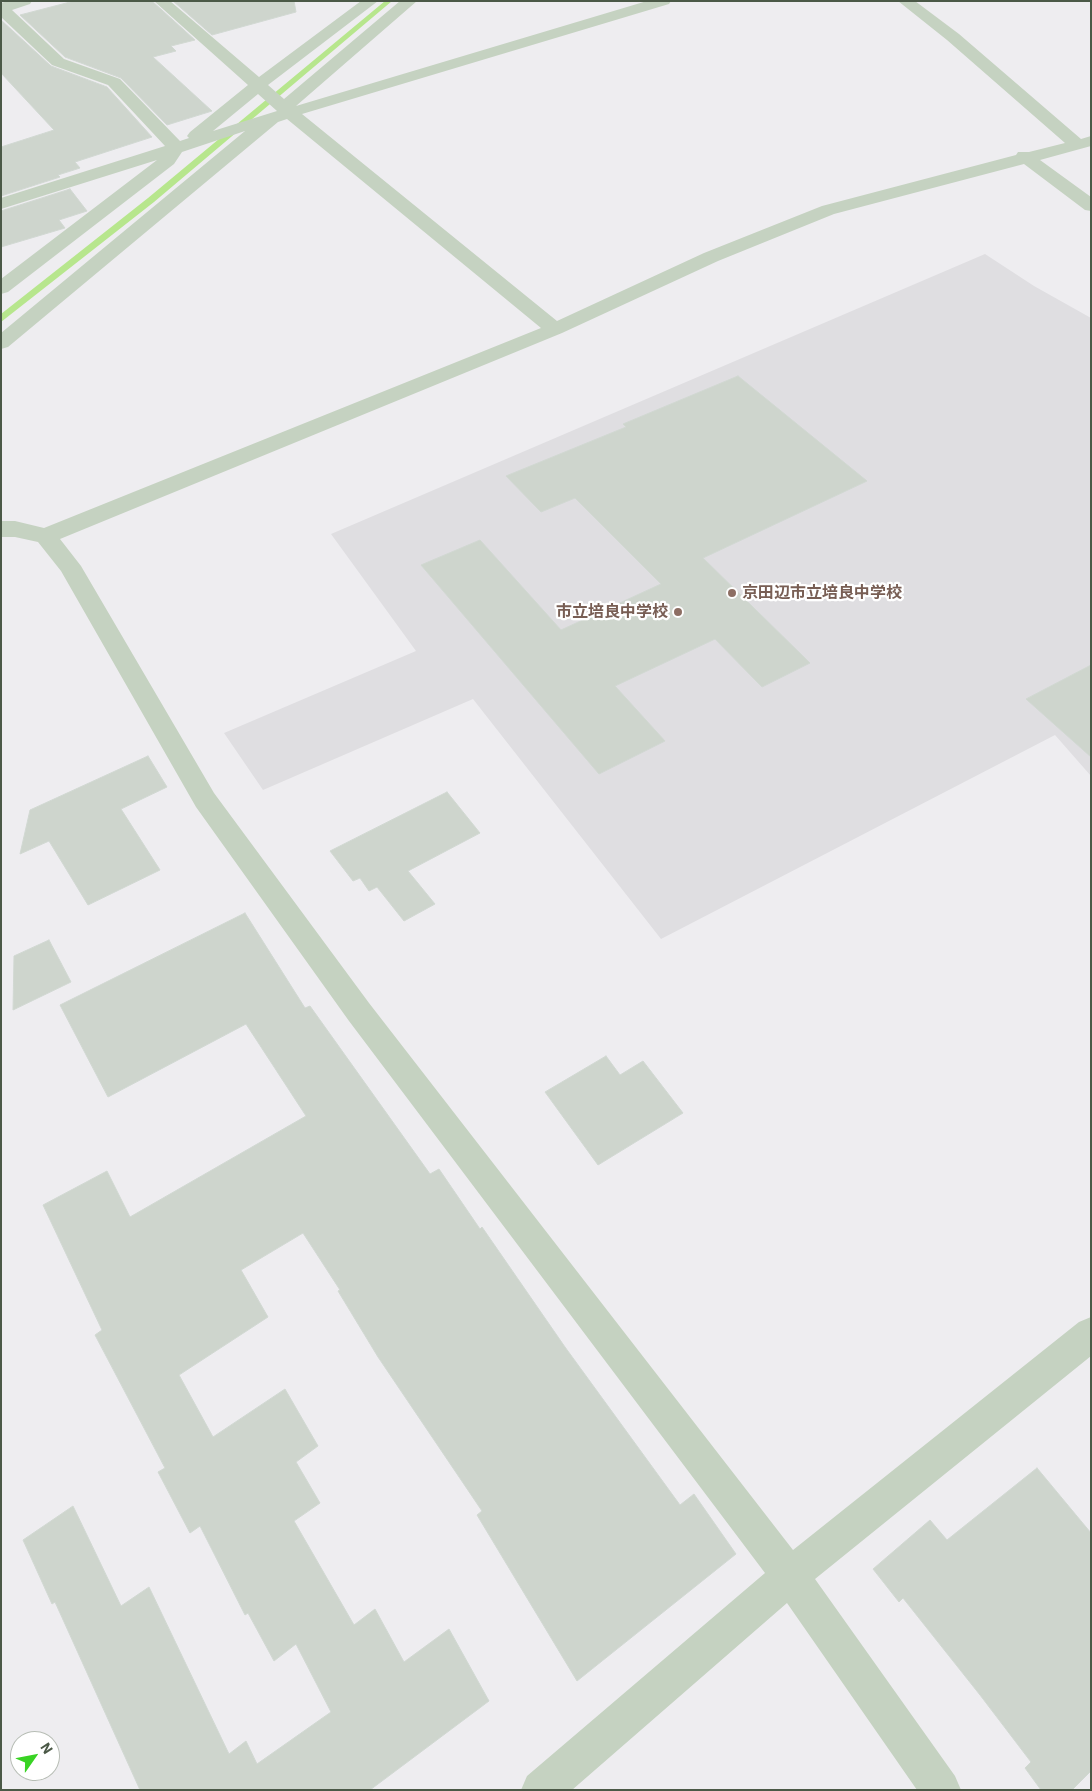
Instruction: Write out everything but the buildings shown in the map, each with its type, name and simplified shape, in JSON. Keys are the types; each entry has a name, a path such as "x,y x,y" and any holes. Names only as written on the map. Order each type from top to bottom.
{"street":[{"path":"1,8 25,1"},
{"path":"161,1 258,87 281,111 555,329"},
{"path":"1,288 168,160 182,145 371,1"},
{"path":"1,343 281,111 410,1"},
{"path":"1,204 281,111 664,1"},
{"path":"905,1 953,37 1053,125 1085,143"},
{"path":"1,8 58,62 114,82 182,145"},
{"path":"1,529 15,529 46,536 555,329 711,257 828,210 1024,156 1085,143"},
{"path":"1024,156 1091,206"},
{"path":"46,536 70,566 205,800 359,1012 790,1576 941,1790"},
{"path":"541,1790 790,1576 1091,1334"}],"shaded area":[{"name":"京田辺市立培良中学校","path":"985,254 1034,286 1091,318 1091,776 1055,735 661,939 473,699 263,790 224,733 416,651 331,534"}],"waterway":[{"path":"1,319 151,200 389,1"}],"place":[{"name":"京田辺市立培良中学校","path":"732,593"},
{"name":"市立培良中学校","path":"678,612"}]}
